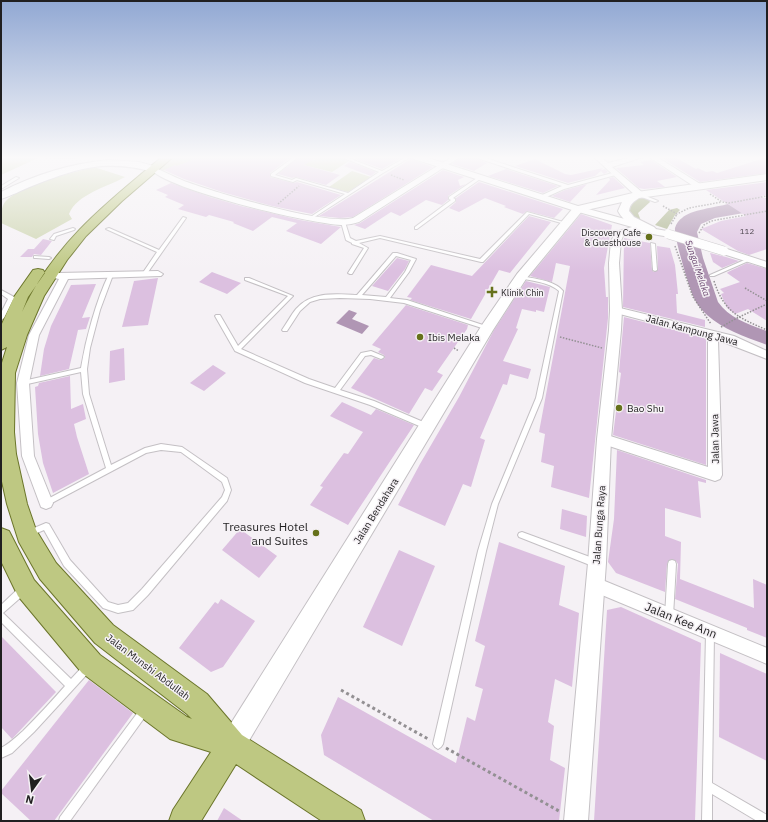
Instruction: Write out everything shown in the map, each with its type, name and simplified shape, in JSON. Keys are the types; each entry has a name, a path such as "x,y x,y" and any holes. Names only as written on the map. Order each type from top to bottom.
{"main road":[{"name":"Jalan Munshi Abdullah","path":"50,276 49,258 73,229 112,195"},
{"name":"Jalan Munshi Abdullah","path":"120,195 82,233 62,258 37,296 19,335 7,383 5,432 6,454 17,504 27,534 48,571 104,634 197,704 232,745 350,821"},
{"path":"578,209 637,195"},
{"path":"637,195 626,202 623,208 624,213 630,220 650,229"},
{"name":"Jalan Bendahara","path":"184,821 428,427 487,328 521,277 578,209"},
{"name":"Jalan Munshi Abdullah","path":"1,344 16,297 50,276"},
{"name":"Jalan Munshi Abdullah","path":"1,538 26,588 91,664 147,707 180,729 232,745"}],"street":[{"path":"224,195 313,218 343,222 356,220 396,195"},
{"path":"537,195 604,216 616,224 622,231 650,229 669,233 747,257 765,260"},
{"path":"622,199 627,195"},
{"path":"604,216 622,231 641,230 669,233"},
{"name":"Jalan Bunga Raya","path":"576,821 597,563 604,439 613,350 616,306 614,278 622,231"},
{"path":"50,276 158,274"},
{"name":"Jalan Kampung Jawa","path":"616,306 715,329 730,339 767,355"},
{"name":"Jalan Jawa","path":"604,439 715,474 715,329"},
{"path":"7,383 28,456 46,503"},
{"name":"Jalan Kee Ann","path":"595,585 767,656"}],"lane":[{"path":"313,218 346,195"},
{"path":"416,228 454,200 450,198 454,195"},
{"path":"639,195 656,201"},
{"path":"354,243 380,237 481,261 528,213 566,223"},
{"path":"144,274 184,218"},
{"path":"343,222 348,239 366,248 350,273"},
{"path":"52,239 55,236 73,229"},
{"path":"108,229 160,252"},
{"path":"653,244 655,270"},
{"path":"359,296 395,254 414,259 407,272 387,299"},
{"path":"36,257 49,258"},
{"path":"712,275 747,257"},
{"path":"109,468 86,394 84,369 98,310 111,275"},
{"path":"438,744 482,551 495,504 539,398 553,336 561,291 559,287 521,277"},
{"path":"238,350 291,296 247,278"},
{"path":"1,292 16,297 1,318"},
{"path":"285,330 298,310 308,301 319,297 359,296 405,301 487,328"},
{"path":"218,316 238,350 307,381 372,403 428,427"},
{"path":"336,391 363,354 371,353 381,357"},
{"path":"7,383 84,369"},
{"path":"27,534 46,526 67,563 106,605 118,609 130,606 145,592 225,499 228,490 225,480 182,450 161,447 145,451 109,468 46,503"},
{"path":"522,535 597,563"},
{"path":"669,616 672,564"},
{"path":"1,610 26,588"},
{"path":"1,616 70,685"},
{"path":"707,821 710,633"},
{"path":"1,753 6,752 19,742 91,664"},
{"path":"64,821 147,707"},
{"path":"708,786 767,821"}],"path":[{"path":"272,208 288,195"},
{"path":"712,195 722,202"},
{"path":"767,196 689,208 677,214 669,233 691,296 704,316 715,329 767,304"},
{"path":"663,206 677,214"},
{"path":"699,232 704,225 711,221 767,211"},
{"path":"712,275 719,298 727,309 744,320 767,330"},
{"path":"745,288 767,301"},
{"path":"553,336 613,350"},
{"path":"454,348 459,351"},
{"path":"340,690 576,821"}],"green space":[{"path":"86,195 73,207 69,214 72,219 36,239 1,223 3,206 12,196"},
{"path":"647,197 650,202 638,213 641,221 630,218 628,207 637,198"},
{"path":"677,208 680,210 675,215 667,229 655,225 669,210"}],"water":[{"name":"Sungai Melaka","path":"767,198 767,209 715,218 701,224 697,232 703,258 718,302 734,317 767,331 767,345 736,333 721,325 707,315 700,307 694,298 686,274 677,242 675,228 681,219 686,215 697,211 728,204 733,206"},
{"path":"349,310 357,313 352,319 369,326 362,334 336,323"}],"building":[{"path":"167,195 205,195 241,206 300,220 341,227 321,244 286,231 297,223 272,217 253,231 233,223 234,222 209,215 206,217 178,209 184,205 165,197"},
{"path":"234,195 340,195 312,214 272,206"},
{"path":"352,195 388,195 353,217 340,218 319,216"},
{"path":"403,195 449,195 448,200 442,205 426,200 400,216 391,212 365,229 354,225 360,223"},
{"path":"460,195 521,195 563,209 554,218 527,211 523,214 485,198 459,212 449,208 456,202 456,198"},
{"path":"553,195 576,195 570,202 552,196"},
{"path":"714,195 765,195 761,196 767,200 767,249 749,255 738,251 701,229 721,221 746,216"},
{"path":"581,214 612,225 604,268 606,297 608,297 608,318 589,498 551,487 554,466 541,462 545,434 539,432 570,266 556,263 552,282 530,276"},
{"path":"529,216 551,222 510,273 499,270 471,319 410,300 412,298 407,297 431,265 472,276"},
{"path":"624,238 650,243 652,270 654,272 658,270 657,246 670,248 675,265 678,294 676,294 677,313 705,320 705,327 623,307"},
{"path":"43,239 52,241 41,255 34,254 32,257 20,257 28,249 34,249"},
{"path":"710,253 739,261 722,268 713,262"},
{"path":"397,258 409,261 405,269 388,291 372,286"},
{"path":"747,263 767,269 767,321 748,309 735,314 727,308 721,294 724,293 720,289 740,282 727,273"},
{"path":"212,272 241,283 227,294 199,282"},
{"path":"158,278 148,325 122,327 134,281"},
{"path":"526,281 550,287 544,312 522,309 516,328 518,329 503,361 531,369 528,379 510,374 507,385 503,384 480,438 485,440 471,487 463,484 445,526 398,505 459,397 494,330"},
{"path":"96,284 82,318 90,317 86,329 78,330 69,369 40,376 44,349 51,326 71,285"},
{"path":"406,305 468,325 467,329 437,372 443,375 432,391 425,388 409,414 351,388 374,358 380,360 385,358 384,355 378,352 381,349 372,345"},
{"path":"624,317 706,338 706,465 613,435 621,373 619,372"},
{"path":"124,348 125,380 109,383 110,351"},
{"path":"213,365 226,373 204,391 190,383"},
{"path":"70,376 71,409 83,404 86,419 74,424 89,474 53,493 43,463 38,434 35,387 38,386 39,383"},
{"path":"342,402 371,415 376,409 414,425 348,525 310,505 323,487 320,486 344,453 348,454 363,432 330,416"},
{"path":"617,450 706,480 706,483 698,481 701,518 665,508 665,536 681,542 680,579 754,608 753,579 767,585 767,638 747,630 747,628 675,599 678,564 675,560 669,560 667,564 665,592 616,573 608,562 614,519"},
{"path":"562,509 587,516 586,537 560,529"},
{"path":"240,529 277,556 259,578 222,550"},
{"path":"499,542 565,566 559,605 579,613 572,687 555,679 548,722 554,726 550,760 565,768 559,821 434,821 324,755 321,735 338,697 456,763 467,717 475,721 483,689 475,686 485,646 475,641"},
{"path":"399,550 435,566 402,646 363,627"},
{"path":"221,599 255,621 223,667 211,672 179,648 215,602 218,604"},
{"path":"621,607 701,643 695,821 594,821 607,610"},
{"path":"1,636 56,692 12,739 1,727"},
{"path":"720,653 767,674 767,761 719,737"},
{"path":"89,680 133,713 54,821 31,821 1,793 1,791"},
{"path":"224,808 243,821 217,821"}],"place":[{"name":"Discovery Cafe & Guesthouse","path":"649,237"},
{"name":"Klinik Chin","path":"492,292"},
{"name":"Ibis Melaka","path":"420,337"},
{"name":"Bao Shu","path":"619,408"},
{"name":"Treasures Hotel and Suites","path":"316,533"}]}
